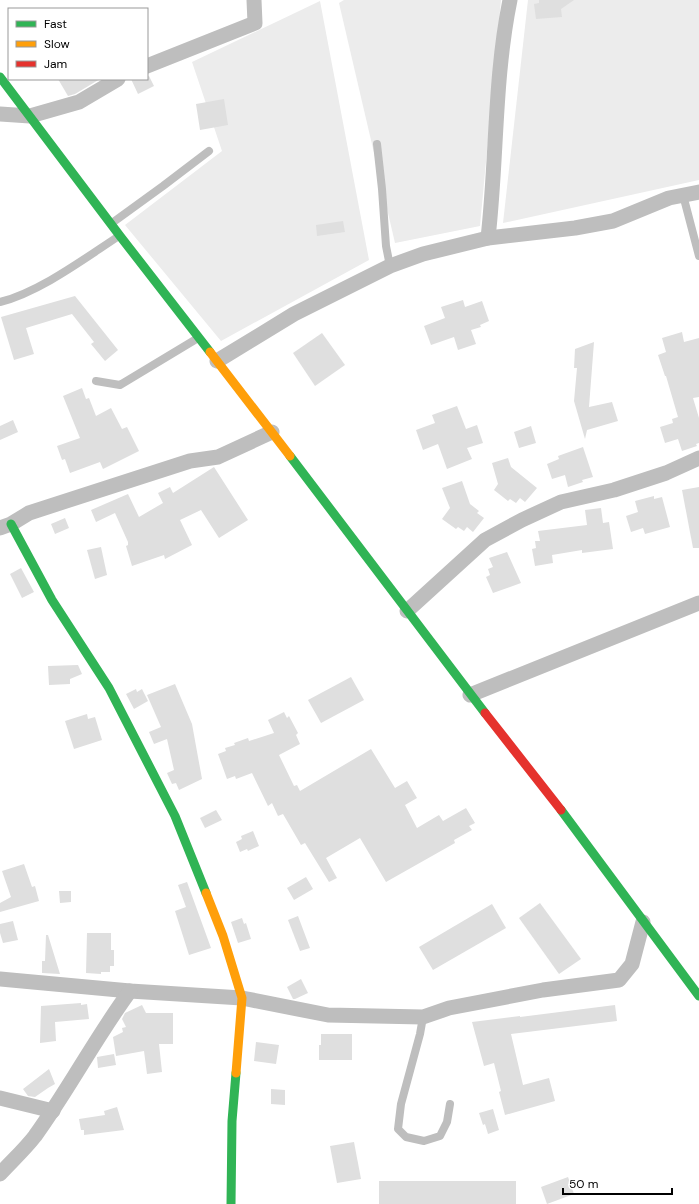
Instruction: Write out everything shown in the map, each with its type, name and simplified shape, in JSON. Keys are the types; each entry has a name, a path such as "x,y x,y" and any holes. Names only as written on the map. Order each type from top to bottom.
{"main road":[{"path":"0,77 120,236 272,432 470,695 560,808 699,996"},
{"path":"5,526 109,688 175,816 223,936 242,998 232,1121 231,1204"}],"street":[{"path":"148,66 255,23 254,0"},
{"path":"488,238 493,196 496,120 501,57 504,28 510,0"},
{"path":"0,114 30,116 79,102 116,80"},
{"path":"217,361 294,314 390,266 423,254 488,238 575,228 613,221 669,198 699,192"},
{"path":"5,526 29,513 190,461 218,457 272,432"},
{"path":"406,611 485,540 522,520 561,502 614,490 666,473 699,458"},
{"path":"470,695 699,603"},
{"path":"0,980 130,991 242,998 328,1015 423,1017 449,1008 478,1002 543,990 619,980 632,964 643,922"},
{"path":"0,1174 34,1138 130,991"},
{"path":"0,1098 52,1111"}],"lane":[{"path":"377,144 386,246 390,266"},
{"path":"111,224 209,151"},
{"path":"683,195 699,256"},
{"path":"0,302 31,290 57,276 120,236"},
{"path":"96,382 120,385 198,337"},
{"path":"423,1017 420,1034 401,1104 398,1129 406,1138 424,1141 440,1136 448,1122 450,1104"}],"shaded area":[{"path":"344,0 501,0 480,226 395,243 339,3"},
{"path":"528,0 699,0 699,180 503,223"},
{"path":"320,1 369,260 221,341 125,225 222,151 192,62"}],"building":[{"path":"539,0 574,0 561,9 562,17 536,19 534,4 539,3"},
{"path":"148,76 154,86 138,94 131,80 148,80"},
{"path":"59,80 98,80 75,94 68,96"},
{"path":"224,99 228,125 200,130 196,104"},
{"path":"343,221 345,232 317,236 316,225"},
{"path":"75,296 118,350 105,361 91,344 94,342 72,314 26,328 34,354 14,360 1,317"},
{"path":"463,300 465,307 482,301 489,321 480,325 481,327 471,330 476,344 458,350 454,337 431,345 424,326 445,318 441,307"},
{"path":"682,332 684,342 699,338 699,397 693,398 699,418 699,443 696,444 697,446 682,451 678,439 665,443 660,427 673,423 672,419 678,417 658,355 666,352 662,338"},
{"path":"322,333 345,365 315,386 293,353"},
{"path":"594,342 589,407 612,402 618,421 587,430 585,439 574,401 577,368 574,368 575,349"},
{"path":"82,388 86,399 89,398 96,416 111,408 122,429 127,427 139,451 103,469 100,462 70,473 65,459 62,460 57,446 80,438 63,396"},
{"path":"457,406 466,429 477,425 483,443 467,448 472,459 447,469 438,444 423,450 416,430 435,423 432,415"},
{"path":"13,420 18,432 0,440 0,426"},
{"path":"531,426 536,443 519,448 514,432"},
{"path":"583,447 593,477 582,480 583,482 568,487 565,475 552,479 547,464 559,459 558,456"},
{"path":"508,458 511,467 537,488 525,502 520,498 516,503 510,499 508,501 494,490 498,484 492,463"},
{"path":"214,467 248,520 219,538 201,510 180,520 192,545 165,559 164,555 132,566 126,546 128,545 128,542 115,513 96,522 91,510 128,494 139,517 163,503 158,493 170,487 173,493"},
{"path":"462,481 470,504 479,511 477,513 484,518 473,532 467,527 464,531 458,527 456,529 442,519 450,508 442,488"},
{"path":"699,487 699,548 693,548 682,490"},
{"path":"654,496 654,499 662,497 670,527 645,534 643,528 631,532 626,516 638,512 635,501"},
{"path":"601,508 603,523 609,522 613,549 582,553 582,550 552,555 553,563 535,566 532,549 536,548 535,541 540,541 538,531 587,525 585,510"},
{"path":"65,518 69,528 55,534 51,524"},
{"path":"101,547 107,575 95,579 87,550"},
{"path":"507,552 521,583 493,593 486,577 490,575 488,569 493,567 489,558"},
{"path":"21,568 34,592 22,598 10,574"},
{"path":"78,665 82,674 70,679 70,684 49,685 48,666"},
{"path":"351,677 364,700 321,723 308,700"},
{"path":"175,684 192,724 202,779 179,790 176,783 172,784 167,773 174,770 167,739 154,744 149,732 161,727 147,695"},
{"path":"136,689 137,692 142,689 148,701 134,709 126,694"},
{"path":"284,712 287,718 289,716 298,733 296,735 300,744 279,755 294,786 297,785 300,791 371,749 395,788 407,781 417,798 405,805 417,828 439,815 443,821 466,808 475,823 469,826 472,830 454,840 455,843 386,882 360,838 326,858 337,878 329,882 305,843 301,845 283,814 278,816 272,803 268,806 252,773 236,779 235,776 227,779 218,754 226,751 225,748 235,745 234,743 248,738 249,741 274,733 268,720"},
{"path":"87,714 88,719 95,717 102,740 74,749 65,721"},
{"path":"216,810 222,820 205,828 200,818"},
{"path":"253,831 259,846 248,851 247,849 240,852 236,842 242,839 241,836"},
{"path":"24,864 32,887 35,886 39,901 0,912 0,903 11,897 2,871"},
{"path":"306,877 313,889 294,900 287,888"},
{"path":"187,882 211,948 189,955 175,911 186,907 178,885"},
{"path":"59,891 71,891 71,902 60,903"},
{"path":"540,903 581,959 559,974 519,918"},
{"path":"492,904 506,928 433,970 419,947"},
{"path":"298,916 310,948 300,951 288,920"},
{"path":"242,918 244,924 246,923 251,939 238,943 231,922"},
{"path":"13,921 18,940 3,943 0,933 0,924"},
{"path":"87,933 111,933 111,950 114,950 114,966 110,966 110,972 101,972 101,974 86,973"},
{"path":"46,935 48,935 60,974 42,973 42,961 45,961"},
{"path":"301,979 308,993 293,999 287,987"},
{"path":"81,1003 81,1005 87,1004 89,1019 55,1022 56,1041 40,1043 41,1006"},
{"path":"142,1005 146,1013 173,1013 173,1044 159,1044 162,1072 147,1074 144,1051 116,1056 113,1037 123,1032 122,1028 126,1027 122,1019 125,1013"},
{"path":"615,1005 617,1021 511,1034 523,1085 549,1078 555,1101 505,1115 494,1063 484,1066 472,1022"},
{"path":"321,1034 352,1034 352,1060 319,1060"},
{"path":"256,1042 279,1045 276,1064 254,1061"},
{"path":"114,1054 116,1065 98,1068 97,1057"},
{"path":"49,1069 55,1084 35,1097 28,1096 23,1089"},
{"path":"271,1089 285,1090 285,1105 271,1104"},
{"path":"117,1107 124,1130 84,1135 84,1130 81,1130 79,1119 105,1115 104,1111"},
{"path":"493,1109 499,1130 488,1134 479,1113"},
{"path":"354,1142 361,1179 337,1183 330,1146"},
{"path":"568,1177 574,1194 547,1204 541,1187"},
{"path":"379,1181 516,1181 516,1204 379,1204"}],"traffic: fast":[{"path":"0,77 210,352"},
{"path":"290,456 485,713"},
{"path":"11,524 52,600 109,688 175,816 206,893"},
{"path":"561,810 699,996"},
{"path":"231,1204 232,1121 236,1073"}],"traffic: slow":[{"path":"210,352 290,456"},
{"path":"206,893 223,936 242,998 236,1073"}],"traffic: jam":[{"path":"485,713 561,810"}]}
